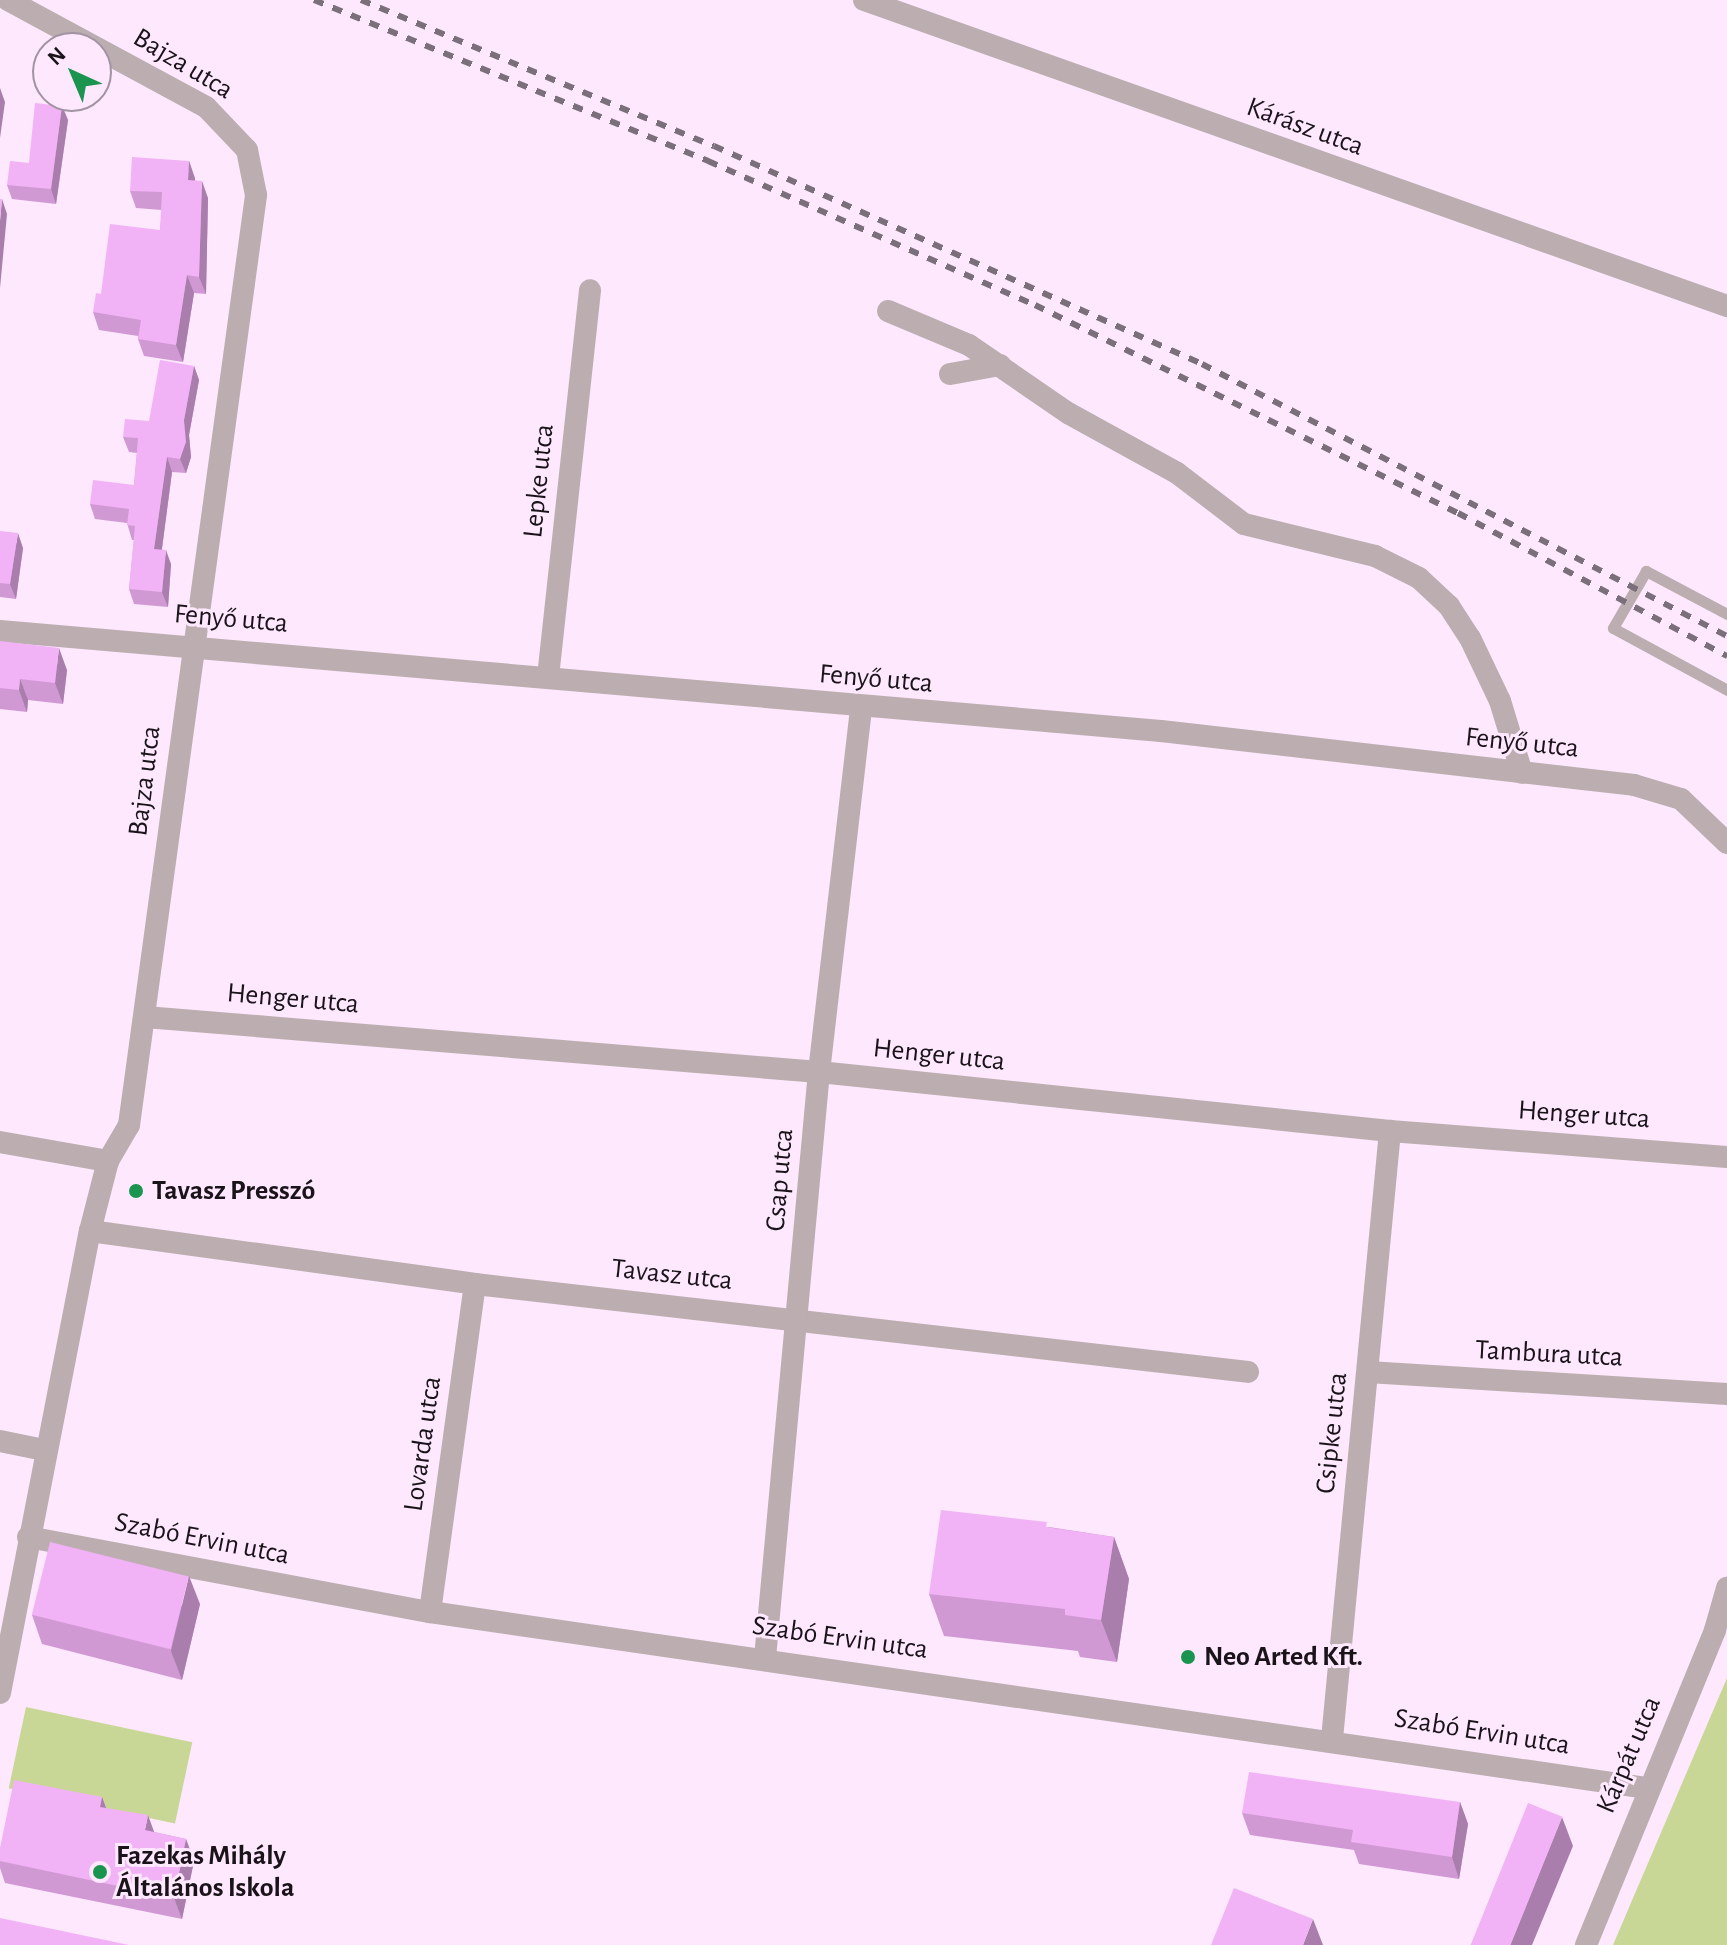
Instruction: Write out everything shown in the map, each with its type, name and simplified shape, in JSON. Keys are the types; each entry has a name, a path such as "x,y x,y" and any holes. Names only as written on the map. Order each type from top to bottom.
{"street":[{"name":"Bajza utca","path":"0,1693 44,1450 90,1231 108,1161 129,1125 192,645 256,195 252,160 224,122 184,93 8,0"},
{"name":"Kárász utca","path":"864,0 1727,306"},
{"name":"Lepke utca","path":"548,677 590,290"},
{"path":"888,311 969,345 1068,413 1177,473 1244,524 1375,556 1433,589 1476,650 1500,701 1522,773"},
{"path":"950,374 1000,365"},
{"name":"Fenyő utca","path":"0,631 192,645 861,708 1161,731 1522,773 1664,791 1695,810 1727,843"},
{"name":"Csap utca","path":"765,1658 799,1319 819,1072 861,708"},
{"name":"Henger utca","path":"145,1017 819,1072 1390,1131 1727,1157"},
{"name":"Csipke utca","path":"1332,1739 1390,1131"},
{"path":"0,1142 108,1161"},
{"name":"Tavasz utca","path":"90,1231 475,1284 1248,1372"},
{"name":"Lovarda utca","path":"430,1612 475,1284"},
{"name":"Tambura utca","path":"1368,1372 1727,1394"},
{"path":"0,1441 44,1450"},
{"name":"Szabó Ervin utca","path":"28,1537 430,1612 1332,1739 1647,1788"},
{"name":"Kárpát utca","path":"1586,1945 1647,1788 1715,1630 1727,1588"}],"lane":[{"path":"1727,614 1646,571 1613,628 1727,690"}],"green space":[{"path":"1727,1678 1727,1945 1613,1945"},
{"path":"26,1707 192,1742 175,1824 9,1788"}],"building":[{"path":"34,112 61,112 51,189 7,185 10,161 29,163"},
{"path":"132,157 189,161 188,180 202,181 199,277 187,275 176,345 138,339 141,320 93,312 96,293 101,294 110,224 160,230 162,192 130,191"},
{"path":"160,360 194,366 184,420 186,442 180,459 167,457 154,549 166,550 162,592 129,589 135,526 127,525 129,509 90,504 93,480 134,485 138,438 123,437 125,419 149,421"},
{"path":"0,531 18,533 10,584 0,583"},
{"path":"0,641 59,648 55,683 20,679 19,690 0,688"},
{"path":"941,1510 1047,1522 1046,1527 1114,1537 1101,1620 1065,1615 1065,1609 929,1594"},
{"path":"50,1542 189,1577 171,1649 32,1615"},
{"path":"1249,1772 1460,1802 1452,1857 1351,1842 1353,1830 1242,1813"},
{"name":"Fazekas Mihály Általános Iskola","path":"14,1780 102,1797 100,1807 148,1815 145,1830 186,1839 174,1898 0,1861"},
{"path":"1528,1803 1562,1817 1511,1945 1471,1945"},
{"path":"1234,1888 1313,1919 1303,1945 1211,1945"},
{"path":"0,1918 129,1945 0,1945"}],"railway":[{"path":"314,0 708,161 1035,305 1458,513 1727,656"},
{"path":"361,0 714,146 1202,364 1727,636"}],"place":[{"name":"Tavasz Presszó","path":"136,1191"},
{"name":"Neo Arted Kft.","path":"1188,1657"},
{"name":"Fazekas Mihály Általános Iskola","path":"100,1872"}]}
